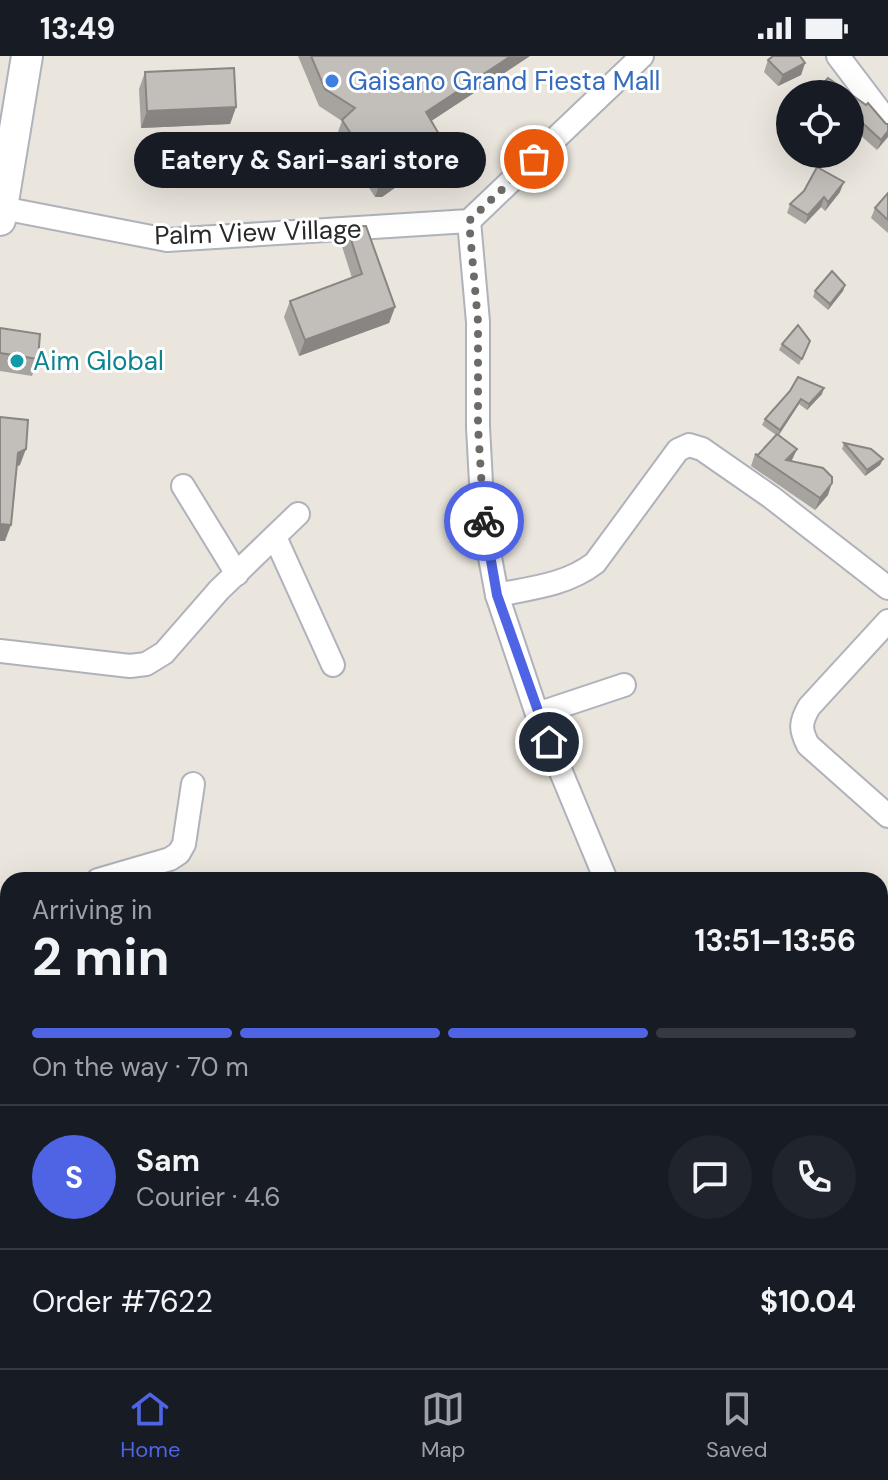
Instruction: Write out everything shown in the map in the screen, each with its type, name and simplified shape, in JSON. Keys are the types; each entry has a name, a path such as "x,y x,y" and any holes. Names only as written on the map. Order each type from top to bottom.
{"street":[{"path":"1,214 27,56"},
{"path":"603,872 537,714 497,595 483,520 478,427 478,322 469,221 642,56"},
{"path":"838,56 888,122"},
{"name":"Palm View Village","path":"1,214 167,240 469,221"},
{"path":"497,595 567,580 595,563 678,450 689,445 702,449 771,497 888,588"},
{"path":"183,486 237,574"},
{"path":"0,651 130,666 146,664 164,653 298,514"},
{"path":"275,537 333,665"},
{"path":"888,621 809,707 801,722 808,745 888,816"},
{"path":"537,714 624,685"},
{"path":"125,872 179,853 184,844 193,784"}],"building":[{"path":"311,56 511,56 426,112 443,141 388,180 381,180 342,120 355,108 325,89"},
{"path":"773,56 800,56 805,63 783,75 768,60"},
{"path":"234,68 236,107 147,111 145,72"},
{"path":"868,103 888,124 888,131 881,140 864,124 864,104"},
{"path":"816,168 844,182 828,202 824,197 808,215 790,204 804,191"},
{"path":"888,193 888,220 875,208"},
{"path":"366,226 395,307 305,340 290,301 362,274 347,227"},
{"path":"832,271 845,285 830,304 815,291"},
{"path":"798,325 810,341 802,359 782,344"},
{"path":"0,328 40,334 38,359 0,353"},
{"path":"798,377 824,388 809,404 801,399 780,430 765,419"},
{"path":"0,417 28,420 26,449 18,453 11,525 0,524"},
{"path":"777,434 797,449 786,460 823,468 832,477 832,483 820,498 755,454 758,455"},
{"path":"844,443 871,449 883,459 867,470"}],"way so far":[{"path":"484,521 478,427 478,322 469,221 534,159"}],"place":[{"name":"Gaisano Grand Fiesta Mall","path":"332,81"},
{"name":"Eatery & Sari-sari store","path":"534,159"},
{"name":"Aim Global","path":"17,361"}],"route":[{"path":"484,521 497,595 549,742"}]}
